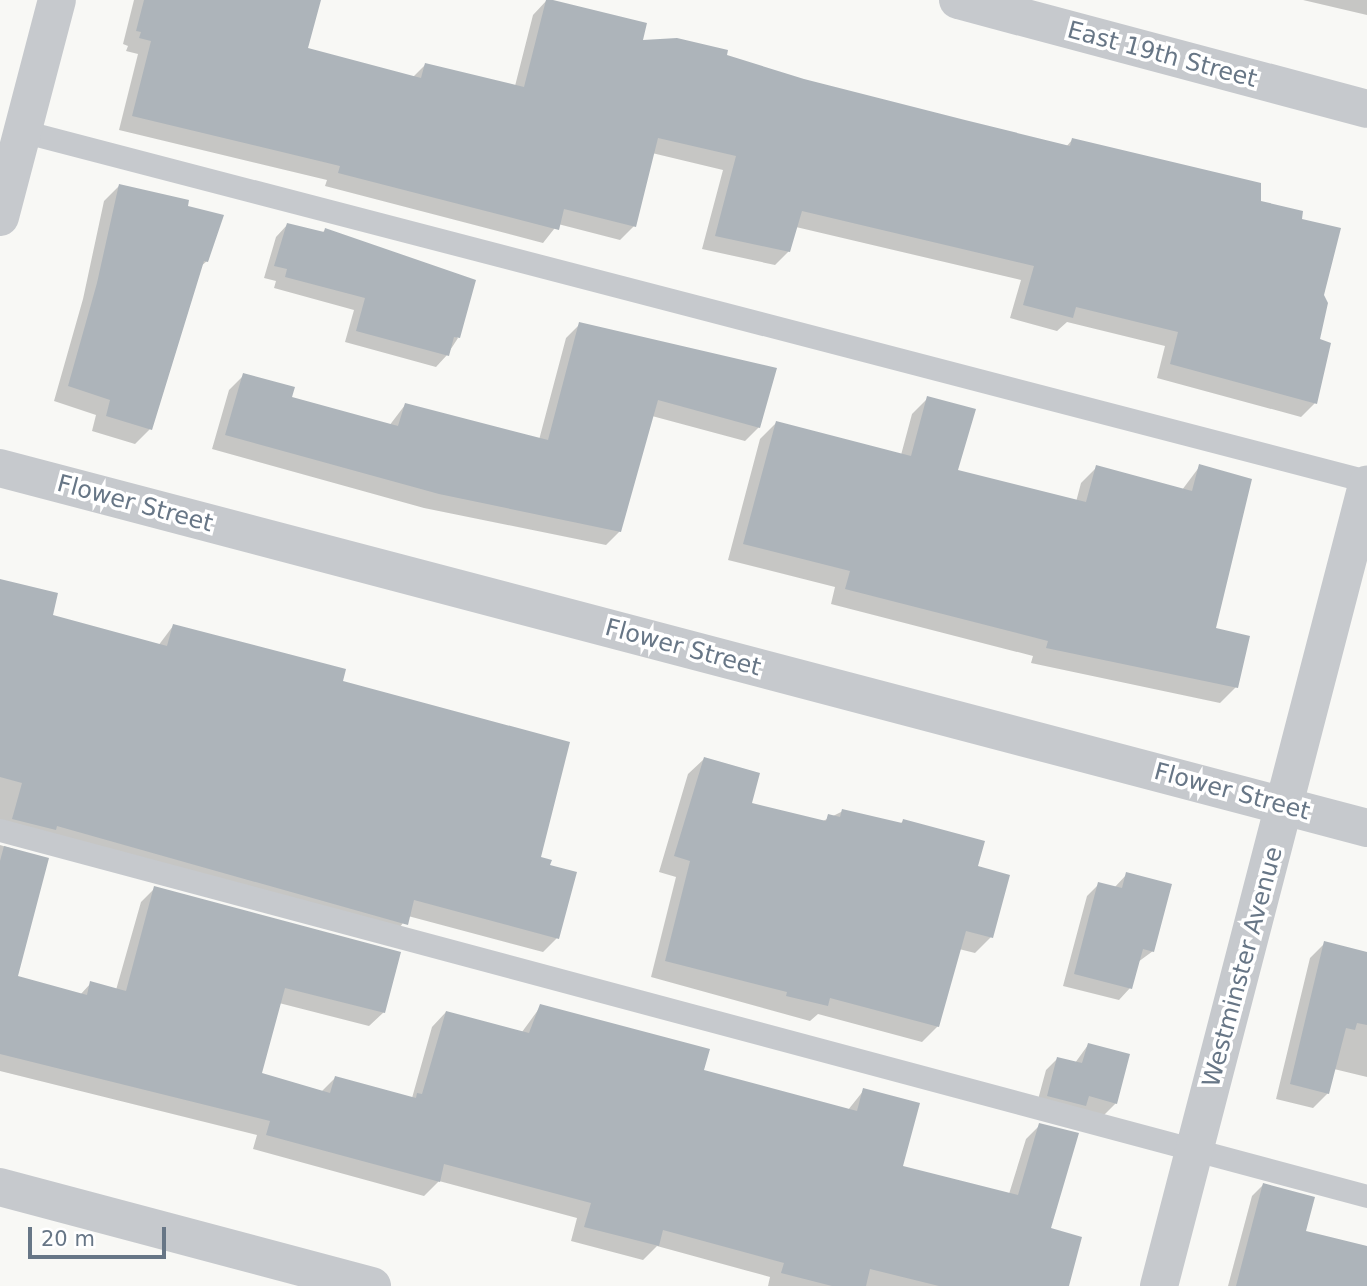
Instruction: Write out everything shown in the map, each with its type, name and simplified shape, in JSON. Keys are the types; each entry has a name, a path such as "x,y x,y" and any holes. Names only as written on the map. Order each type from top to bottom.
{"street":[{"path":"0,217 57,0"},
{"name":"East 19th Street","path":"958,0 1367,109"},
{"name":"Flower Street","path":"0,468 1367,828"},
{"name":"Westminster Avenue","path":"1159,1286 1286,806 1367,483"},
{"path":"0,1187 372,1286"}],"lane":[{"path":"22,131 1367,483"},
{"path":"0,830 1194,1152 1367,1196"}],"building":[{"path":"144,0 321,0 308,48 421,78 425,63 524,87 546,0 553,0 647,23 643,40 677,38 728,50 727,55 804,79 965,120 1070,146 1072,138 1261,183 1261,201 1303,211 1302,219 1341,228 1324,295 1328,303 1320,339 1331,343 1317,404 1170,364 1178,332 1076,307 1073,318 1023,305 1034,266 802,211 790,252 715,236 736,156 658,138 636,227 564,209 559,230 338,173 340,166 132,116 151,41 139,38 141,32 136,31"},
{"path":"119,184 189,200 188,206 224,215 208,262 204,261 152,430 106,416 110,400 68,386 97,283"},
{"path":"287,223 324,232 325,228 476,280 460,338 454,337 449,356 356,331 365,298 285,277 287,269 274,266"},
{"path":"579,322 777,368 760,428 658,400 621,532 439,494 225,435 243,373 295,387 292,397 398,426 405,403 548,440"},
{"path":"927,396 976,409 958,470 1086,502 1096,465 1192,491 1199,464 1252,479 1216,628 1250,636 1238,688 1046,648 1048,641 845,589 850,571 743,544 776,421 911,456"},
{"path":"0,579 58,593 53,615 167,646 173,624 346,669 343,681 570,742 541,857 552,860 550,865 577,872 559,939 414,900 408,925 57,826 56,830 12,819 22,783 0,777"},
{"path":"704,757 760,773 752,803 826,821 828,814 840,817 842,809 902,823 903,819 985,841 978,866 1010,875 993,938 966,931 939,1027 830,998 828,1006 786,996 787,992 665,961 690,861 674,856"},
{"path":"4,846 49,858 18,976 87,995 90,981 126,991 154,886 401,952 385,1013 285,988 262,1073 330,1093 335,1076 416,1098 417,1093 422,1094 446,1011 529,1033 540,1004 710,1049 704,1070 857,1111 863,1088 920,1103 903,1166 1018,1195 1039,1123 1079,1133 1051,1228 1082,1237 1069,1286 939,1286 870,1269 866,1286 832,1286 781,1273 784,1263 663,1230 659,1246 584,1227 591,1203 444,1164 440,1182 266,1135 270,1121 0,1054 0,861"},
{"path":"1126,872 1172,884 1154,952 1143,949 1132,989 1074,974 1098,882 1122,888"},
{"path":"1324,941 1367,952 1367,1025 1357,1023 1355,1030 1346,1028 1329,1094 1290,1084"},
{"path":"1088,1043 1130,1054 1117,1104 1089,1096 1086,1106 1047,1096 1057,1057 1082,1063"},
{"path":"1263,1183 1315,1197 1306,1231 1367,1246 1367,1286 1236,1286"}]}
